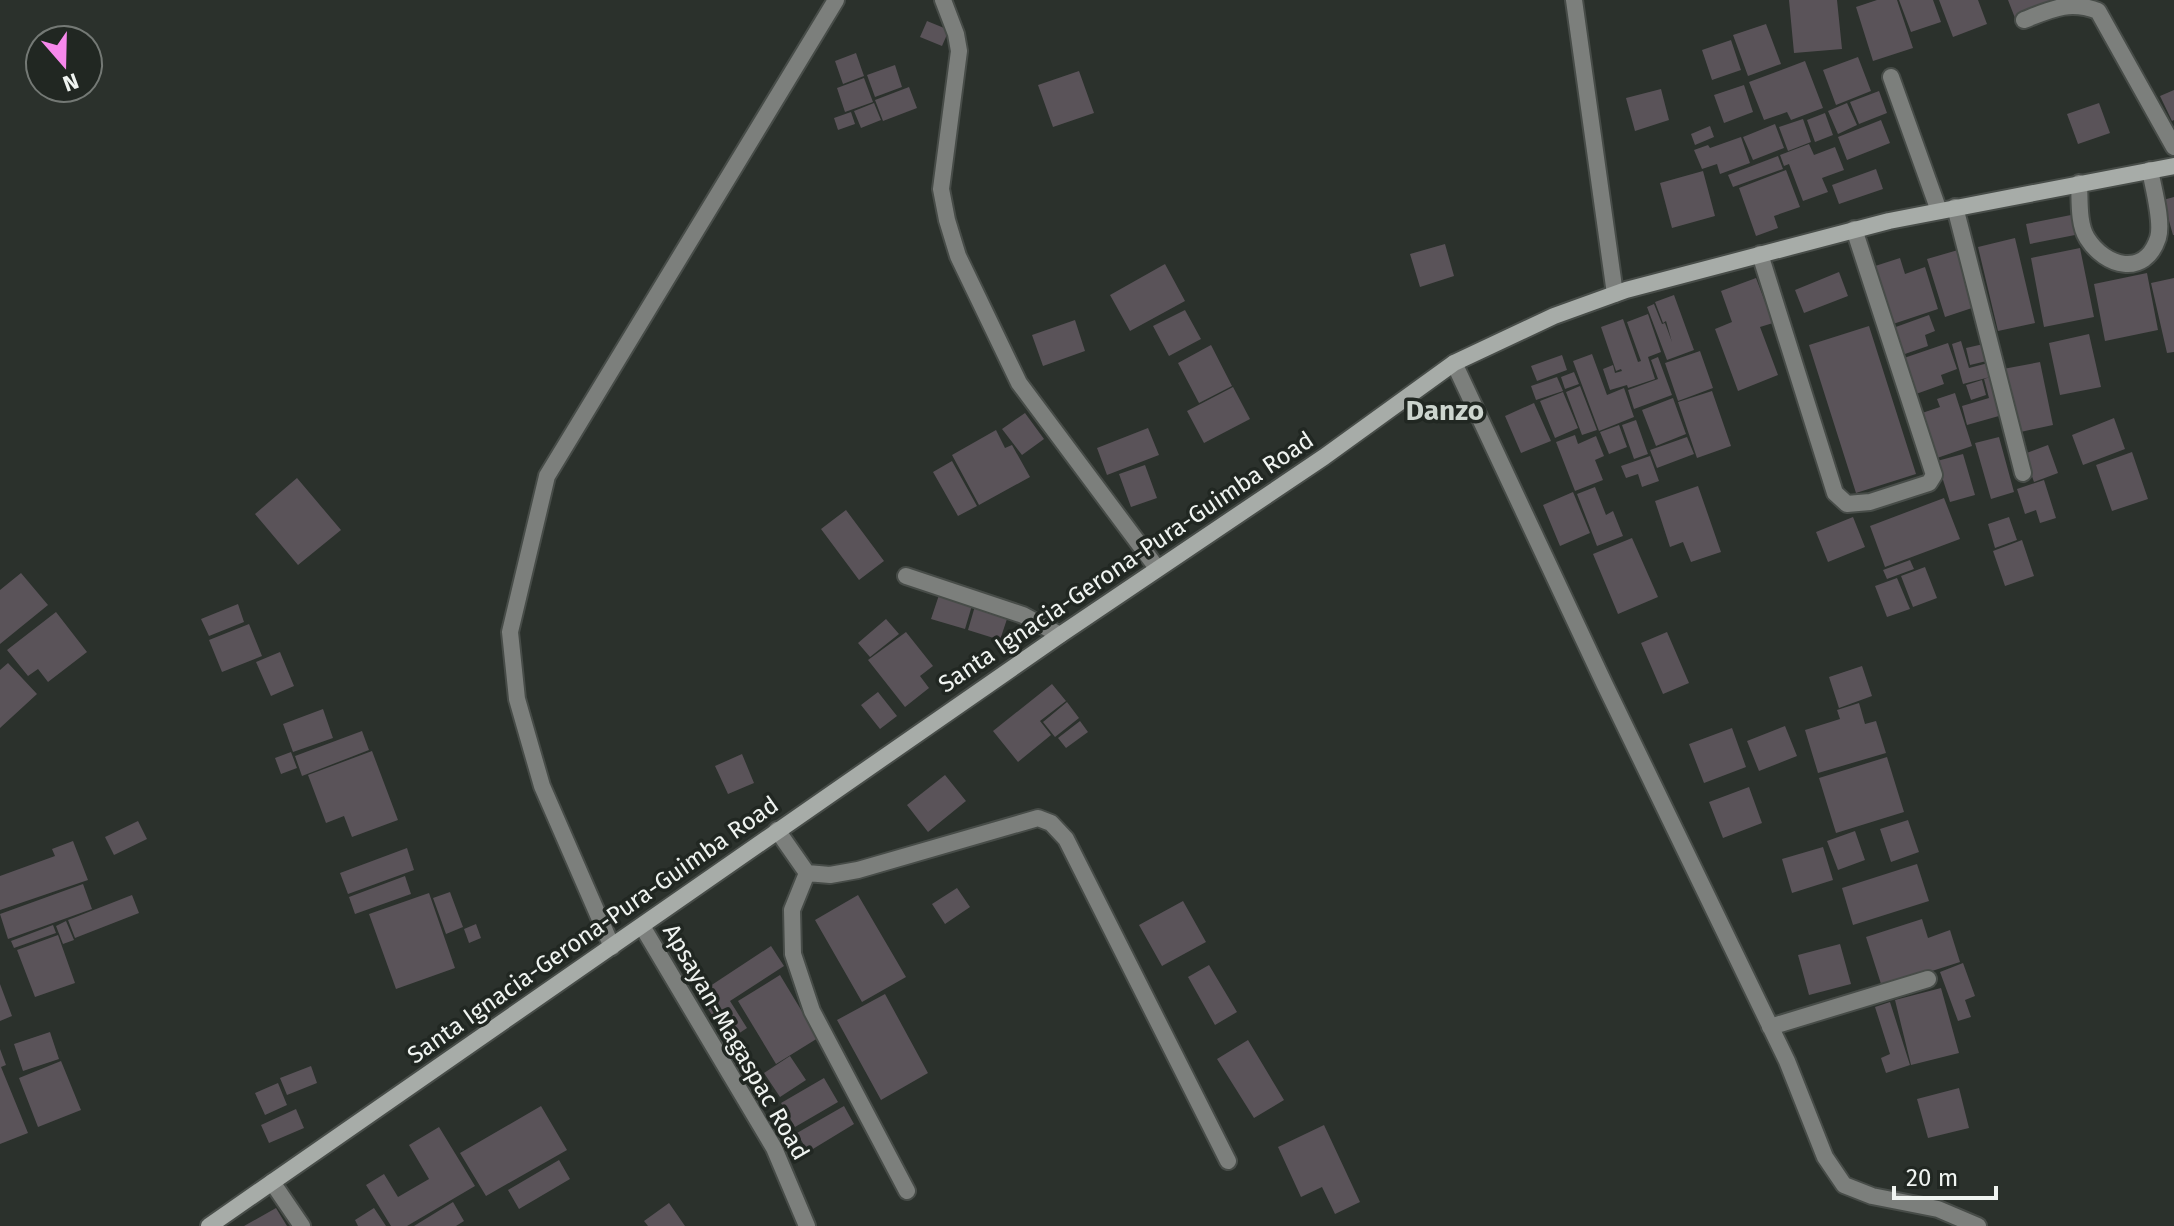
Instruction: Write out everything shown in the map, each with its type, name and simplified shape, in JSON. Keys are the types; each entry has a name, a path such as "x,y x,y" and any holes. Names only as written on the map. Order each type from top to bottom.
{"main road":[{"name":"Santa Ignacia-Gerona-Pura-Guimba Road","path":"209,1226 777,830 1324,457 1454,363 1554,316 1615,294 1760,254 1947,209 2174,166"}],"street":[{"path":"612,947 542,786 517,699 510,632 547,476 836,0"},
{"path":"943,0 959,51 941,189 958,256 1019,383 1157,568"},
{"path":"1574,0 1615,294"},
{"path":"2024,20 2066,1 2083,2 2098,11 2174,147"},
{"path":"1891,77 1947,209 2023,473"},
{"path":"2079,183 2083,229 2088,239 2104,255 2125,266 2136,264 2147,257 2159,237 2150,170"},
{"path":"1760,254 1835,493 1847,504 1870,502 1929,483 1934,475 1854,229"},
{"path":"1454,363 1604,683 1787,1061 1825,1157 1844,1185 1872,1196 1938,1209 1978,1226"},
{"path":"906,576 1023,615 1060,635"},
{"path":"807,873 830,875 858,870 1038,818 1051,823 1066,839 1228,1161"},
{"path":"777,830 807,873"},
{"path":"807,873 792,910 793,954 812,1011 907,1191"},
{"name":"Apsayan-Magaspac Road","path":"642,926 774,1148 807,1226"},
{"path":"1770,1027 1928,979"},
{"path":"272,1182 302,1226"}],"building":[{"path":"1789,0 1837,0 1842,49 1794,53"},
{"path":"1877,0 1897,0 1913,48 1873,61 1856,7"},
{"path":"1899,0 1933,0 1941,22 1911,32"},
{"path":"1939,0 1978,0 1987,24 1953,37"},
{"path":"2008,0 2059,0 2015,18"},
{"path":"927,21 949,30 942,46 920,37"},
{"path":"1766,24 1781,64 1748,76 1733,35"},
{"path":"1731,40 1741,70 1712,80 1702,50"},
{"path":"856,53 864,76 843,84 835,61"},
{"path":"1858,57 1871,91 1836,105 1823,70"},
{"path":"1805,61 1823,108 1791,120 1787,112 1764,120 1749,82"},
{"path":"895,65 902,87 875,97 867,75"},
{"path":"1079,71 1094,113 1053,127 1038,85"},
{"path":"864,78 873,102 845,112 837,88"},
{"path":"1744,85 1753,112 1724,123 1714,95"},
{"path":"909,87 917,108 883,121 875,100"},
{"path":"1661,89 1669,120 1635,131 1626,98"},
{"path":"2174,90 2174,120 2172,121 2160,96"},
{"path":"1879,91 1887,113 1859,124 1850,102"},
{"path":"874,103 881,120 861,128 854,111"},
{"path":"1847,103 1857,125 1838,134 1828,111"},
{"path":"2099,103 2110,133 2078,144 2067,114"},
{"path":"851,112 855,124 838,130 834,118"},
{"path":"1825,113 1833,135 1815,142 1807,120"},
{"path":"1803,119 1811,142 1788,151 1779,127"},
{"path":"1881,120 1890,143 1847,160 1838,137"},
{"path":"1775,124 1784,148 1753,160 1743,137"},
{"path":"1710,126 1714,137 1695,145 1691,134"},
{"path":"1741,137 1750,163 1720,174 1717,164 1702,169 1694,150"},
{"path":"1809,144 1814,155 1835,147 1844,170 1822,178 1828,192 1803,201 1789,164 1784,166 1780,155"},
{"path":"1778,156 1783,169 1733,187 1728,175"},
{"path":"1876,169 1883,189 1839,204 1832,185"},
{"path":"1786,170 1800,207 1774,216 1778,228 1756,236 1739,188"},
{"path":"1703,171 1715,216 1672,228 1660,183"},
{"path":"2174,197 2174,235 2173,235 2163,200"},
{"path":"2071,215 2075,235 2030,244 2026,224"},
{"path":"2015,238 2035,323 1998,331 1978,247"},
{"path":"1445,244 1454,276 1420,287 1410,254"},
{"path":"2080,248 2094,317 2044,327 2031,258"},
{"path":"1958,250 1975,307 1945,317 1927,259"},
{"path":"1900,258 1905,274 1925,267 1938,309 1890,325 1872,267"},
{"path":"1165,264 1185,301 1130,331 1110,295"},
{"path":"1839,272 1848,296 1804,313 1795,290"},
{"path":"2147,273 2158,330 2105,341 2094,284"},
{"path":"1756,278 1773,323 1760,327 1778,375 1738,391 1715,329 1732,322 1721,291"},
{"path":"2174,278 2174,352 2167,353 2151,283"},
{"path":"1674,295 1694,350 1667,360 1647,307 1654,304 1662,324 1665,323 1672,342 1666,321 1663,323 1655,302"},
{"path":"1185,310 1201,339 1169,356 1153,326"},
{"path":"1648,314 1661,352 1648,357 1655,379 1610,390 1603,369 1613,365 1615,373 1622,371 1616,371 1601,327 1623,319 1638,362 1641,361 1627,322"},
{"path":"1929,315 1935,331 1925,335 1928,346 1902,355 1893,328"},
{"path":"1075,320 1085,351 1043,366 1032,335"},
{"path":"1869,326 1916,474 1856,493 1809,345"},
{"path":"2089,334 2101,387 2060,395 2049,343"},
{"path":"1961,341 1969,368 1992,362 2006,414 1967,425 1962,406 1989,398 1984,379 1990,377 1963,384 1952,344"},
{"path":"1948,343 1957,369 1941,375 1944,384 1916,394 1904,358"},
{"path":"1988,343 1991,360 1970,365 1966,348"},
{"path":"1211,345 1232,386 1199,403 1178,363"},
{"path":"1700,351 1713,388 1678,401 1665,363"},
{"path":"1592,354 1607,395 1624,388 1634,417 1599,431 1573,361"},
{"path":"1562,355 1567,370 1537,381 1531,366"},
{"path":"1658,357 1672,395 1634,409 1628,390 1658,379 1651,360"},
{"path":"2040,362 2053,425 2016,433 2003,369"},
{"path":"1574,372 1579,384 1565,389 1561,377"},
{"path":"1557,377 1563,391 1536,400 1531,386"},
{"path":"1982,380 1986,395 1971,400 1966,385"},
{"path":"1580,386 1597,430 1582,435 1566,392"},
{"path":"1233,387 1250,419 1204,443 1187,411"},
{"path":"1712,391 1731,446 1697,458 1678,402"},
{"path":"1563,392 1578,428 1555,438 1540,401"},
{"path":"1955,393 1972,446 1937,458 1922,413 1940,407 1937,399"},
{"path":"1673,398 1686,434 1656,446 1642,410"},
{"path":"1534,403 1551,441 1521,453 1505,416"},
{"path":"1025,413 1044,439 1022,455 1002,429"},
{"path":"2114,418 2125,449 2083,465 2072,435"},
{"path":"1636,420 1648,454 1634,459 1622,425"},
{"path":"1619,425 1627,447 1609,454 1600,432"},
{"path":"1148,428 1159,455 1107,475 1097,448"},
{"path":"996,430 1005,448 1012,445 1030,477 979,505 952,455"},
{"path":"1575,435 1578,444 1596,436 1604,456 1595,460 1603,480 1575,491 1556,442"},
{"path":"1687,437 1694,454 1657,468 1650,450"},
{"path":"1999,437 2014,492 1991,499 1975,443"},
{"path":"2048,445 2058,473 2034,482 2024,454"},
{"path":"2132,452 2148,499 2112,511 2096,465"},
{"path":"1963,454 1975,495 1950,502 1937,461"},
{"path":"1650,456 1659,481 1642,487 1638,474 1626,478 1621,466"},
{"path":"952,461 977,506 958,516 933,472"},
{"path":"1145,465 1157,498 1131,507 1119,474"},
{"path":"297,478 341,530 298,565 255,514"},
{"path":"2044,480 2056,518 2040,523 2036,510 2025,514 2017,489"},
{"path":"1698,486 1721,552 1691,562 1683,542 1670,547 1655,501"},
{"path":"1595,487 1606,515 1613,511 1623,536 1597,546 1577,494"},
{"path":"1573,492 1590,533 1560,546 1543,505"},
{"path":"1944,498 1960,539 1885,567 1870,526"},
{"path":"846,510 884,561 859,580 821,529"},
{"path":"1853,517 1865,547 1828,562 1816,532"},
{"path":"2009,517 2017,540 1995,548 1988,524"},
{"path":"1632,538 1658,597 1618,614 1593,554"},
{"path":"2022,540 2034,576 2005,586 1993,551"},
{"path":"1910,560 1914,569 1887,579 1883,570"},
{"path":"1925,567 1937,598 1913,607 1901,576"},
{"path":"21,573 48,605 0,644 0,590"},
{"path":"1897,578 1910,609 1887,617 1875,586"},
{"path":"940,592 973,602 965,629 931,619"},
{"path":"238,604 244,622 209,636 201,619"},
{"path":"975,606 1008,616 1000,640 968,630"},
{"path":"56,612 87,652 48,682 38,669 28,676 7,650"},
{"path":"886,619 899,634 870,657 858,643"},
{"path":"249,624 262,656 222,672 209,640"},
{"path":"906,632 933,666 920,676 929,688 905,707 868,660"},
{"path":"1667,632 1689,683 1663,694 1641,643"},
{"path":"280,652 294,686 271,696 256,662"},
{"path":"8,663 37,694 0,728 0,670"},
{"path":"1862,666 1872,696 1839,708 1829,677"},
{"path":"1052,684 1066,701 1040,721 1051,735 1018,762 993,731"},
{"path":"878,692 897,716 880,729 861,705"},
{"path":"1067,702 1079,718 1055,737 1043,722"},
{"path":"1859,703 1865,724 1876,721 1886,753 1818,773 1805,730 1840,719 1837,710"},
{"path":"323,709 333,738 293,752 283,724"},
{"path":"1080,721 1088,732 1066,748 1058,738"},
{"path":"1785,726 1797,756 1759,771 1747,741"},
{"path":"1732,728 1746,767 1704,783 1689,744"},
{"path":"362,731 369,750 302,776 295,756"},
{"path":"372,751 398,820 352,837 344,816 326,823 308,775"},
{"path":"291,752 297,768 281,774 275,758"},
{"path":"742,754 754,783 728,794 715,766"},
{"path":"1887,757 1904,812 1836,833 1819,778"},
{"path":"945,775 966,801 928,832 907,805"},
{"path":"1749,787 1762,823 1723,838 1709,802"},
{"path":"1908,820 1919,852 1891,862 1880,829"},
{"path":"138,821 147,839 114,855 105,837"},
{"path":"1855,831 1865,860 1838,870 1827,841"},
{"path":"73,841 88,880 0,910 0,876 55,856 52,849"},
{"path":"1823,847 1833,880 1792,893 1782,859"},
{"path":"407,848 414,870 348,894 340,873"},
{"path":"1917,864 1929,901 1853,925 1842,888"},
{"path":"405,876 411,894 355,914 349,897"},
{"path":"83,884 92,909 8,939 0,914"},
{"path":"957,888 970,907 945,924 932,904"},
{"path":"450,892 463,927 446,934 433,898"},
{"path":"429,893 455,968 396,989 369,914"},
{"path":"132,895 139,913 75,938 68,920"},
{"path":"858,895 906,977 862,1002 815,920"},
{"path":"1183,901 1206,942 1162,966 1139,925"},
{"path":"1922,919 1928,938 1950,930 1960,962 1882,987 1866,937"},
{"path":"66,921 74,940 63,944 56,926"},
{"path":"476,924 481,938 469,943 464,929"},
{"path":"53,925 56,933 14,948 11,941"},
{"path":"58,935 75,983 35,997 17,950"},
{"path":"1840,944 1851,984 1809,995 1798,955"},
{"path":"771,946 784,966 730,1001 747,1028 729,1040 698,994"},
{"path":"1963,963 1975,996 1965,1000 1971,1017 1958,1021 1940,972"},
{"path":"1209,965 1237,1012 1215,1025 1188,977"},
{"path":"780,975 818,1038 776,1064 738,1001"},
{"path":"0,984 12,1016 0,1021"},
{"path":"1941,988 1959,1053 1911,1065 1895,1000"},
{"path":"885,994 928,1073 881,1100 837,1020"},
{"path":"1890,1002 1910,1065 1886,1073 1881,1058 1890,1054 1875,1007"},
{"path":"50,1032 59,1059 23,1071 14,1044"},
{"path":"1248,1040 1284,1100 1254,1118 1217,1059"},
{"path":"0,1049 6,1065 1,1067 28,1133 0,1144"},
{"path":"790,1056 806,1080 780,1097 764,1073"},
{"path":"61,1061 81,1110 38,1127 19,1078"},
{"path":"311,1066 317,1083 287,1095 280,1078"},
{"path":"824,1078 838,1102 795,1127 781,1103"},
{"path":"278,1083 287,1105 265,1115 255,1093"},
{"path":"1959,1088 1969,1128 1928,1138 1917,1099"},
{"path":"541,1106 567,1150 486,1196 460,1153"},
{"path":"844,1106 854,1124 808,1152 797,1133"},
{"path":"296,1109 304,1128 269,1143 261,1125"},
{"path":"1324,1125 1360,1202 1335,1214 1322,1187 1301,1197 1278,1147"},
{"path":"439,1127 475,1186 407,1226 391,1226 366,1185 384,1174 398,1197 429,1179 409,1145"},
{"path":"559,1160 570,1179 519,1209 508,1190"},
{"path":"453,1202 464,1221 456,1226 414,1226"},
{"path":"669,1203 685,1226 648,1226 644,1221"},
{"path":"276,1208 287,1226 244,1226"},
{"path":"374,1208 386,1226 358,1226 355,1220"}],"district":[{"name":"Danzo","path":"1445,410"}]}
